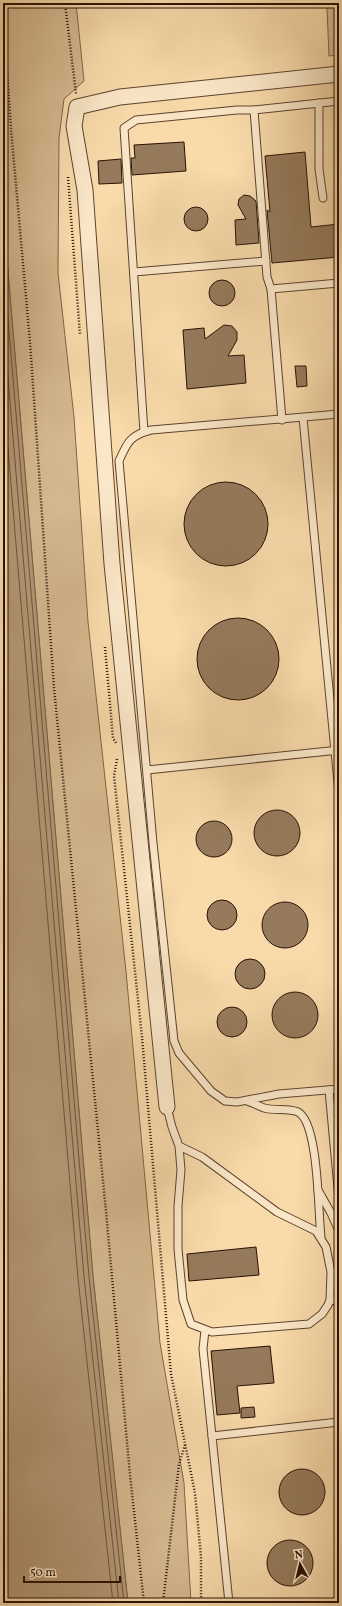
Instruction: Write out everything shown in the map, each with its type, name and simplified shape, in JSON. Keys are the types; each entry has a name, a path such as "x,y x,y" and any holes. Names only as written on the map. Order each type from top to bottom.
{"street":[{"path":"167,1107 112,564 85,190 74,126 77,107 120,97 339,74"}],"lane":[{"path":"144,432 124,128 136,120 339,101"},
{"path":"319,103 319,169 322,198"},
{"path":"254,110 267,277 271,289 282,420"},
{"path":"134,272 266,261"},
{"path":"271,289 339,283"},
{"path":"339,414 144,432 137,434 126,446 119,461 147,770 174,1041 179,1053 218,1097 225,1101 247,1100 279,1094 339,1089"},
{"path":"303,418 337,751 339,793"},
{"path":"147,770 337,751"},
{"path":"329,1090 339,1199"},
{"path":"247,1100 265,1108 298,1112 305,1120 312,1137 316,1167 321,1240"},
{"path":"167,1107 179,1146 181,1170 178,1206 178,1249 183,1300 191,1324 212,1332 309,1324 322,1314 330,1300 331,1272 326,1247 316,1231 277,1212 202,1157 179,1146"},
{"path":"317,1188 339,1231"},
{"path":"330,1300 339,1301"},
{"path":"205,1330 203,1349 229,1603"},
{"path":"212,1436 339,1422"}],"path":[{"path":"65,3 77,107"},
{"path":"3,11 11,129 30,342 54,688 106,1211 130,1475 144,1603"},
{"path":"119,748 120,741"},
{"path":"118,755 114,776 142,1037 170,1374 196,1493 201,1557 201,1603"},
{"path":"163,1603 179,1464 185,1445"}],"shaded area":[{"path":"3,3 76,3 84,81 64,99 59,138 58,273 74,417 88,622 126,971 160,1343 184,1483 191,1603 128,1603 93,1276 3,212"},
{"path":"325,3 339,3 339,55 329,56 327,8"}],"water":[{"path":"3,213 93,1276 128,1603 3,1603"}],"building":[{"path":"184,142 186,171 132,175 131,158 135,158 134,145"},
{"path":"305,152 311,227 339,224 339,257 272,263 267,210 270,212 265,156"},
{"path":"121,159 122,183 99,184 98,161"},
{"path":"244,195 250,196 256,201 259,243 236,245 235,220 246,219 238,205 239,199"},
{"path":"196,207 201,208 207,214 207,224 201,230 196,231 191,230 185,224 184,219 185,214 191,208"},
{"path":"222,280 231,284 235,293 231,302 222,306 213,302 209,293 213,284"},
{"path":"224,325 232,326 237,332 237,340 228,356 244,355 246,383 187,389 183,330 204,328 205,339"},
{"path":"295,366 306,366 307,386 297,387"},
{"path":"226,482 234,483 249,489 261,501 267,516 267,532 261,547 249,559 234,565 226,566 218,565 203,559 191,547 185,532 184,524 185,516 191,501 203,489 218,483"},
{"path":"238,618 254,621 267,630 276,643 279,659 276,675 267,688 254,697 238,700 222,697 209,688 200,675 197,659 200,643 209,630 222,621"},
{"path":"277,810 290,814 296,820 300,833 296,846 290,852 277,856 264,852 258,846 254,833 258,820 264,814"},
{"path":"218,821 227,826 231,832 231,846 227,852 218,857 210,857 201,852 197,846 196,835 201,826 207,822"},
{"path":"222,900 233,904 237,915 233,926 222,930 211,926 207,915 211,904"},
{"path":"285,902 298,906 304,912 308,925 304,938 298,944 285,948 272,944 266,938 262,925 266,912 272,906"},
{"path":"250,959 261,963 265,974 261,985 250,989 239,985 235,974 239,963"},
{"path":"295,992 308,996 314,1002 318,1015 314,1028 308,1034 295,1038 282,1034 276,1028 272,1015 276,1002 282,996"},
{"path":"232,1007 243,1011 247,1022 243,1033 232,1037 221,1033 217,1022 221,1011"},
{"path":"256,1247 259,1275 189,1281 187,1254"},
{"path":"270,1346 274,1383 237,1386 240,1413 217,1415 211,1351"},
{"path":"254,1407 255,1417 241,1418 241,1408"},
{"path":"298,1469 306,1469 315,1473 321,1479 325,1492 321,1505 315,1511 306,1515 298,1515 289,1511 283,1505 279,1496 279,1488 283,1479 289,1473"},
{"path":"295,1540 307,1546 312,1554 312,1572 307,1580 299,1585 285,1586 273,1580 268,1572 267,1558 273,1546 281,1541"}]}
